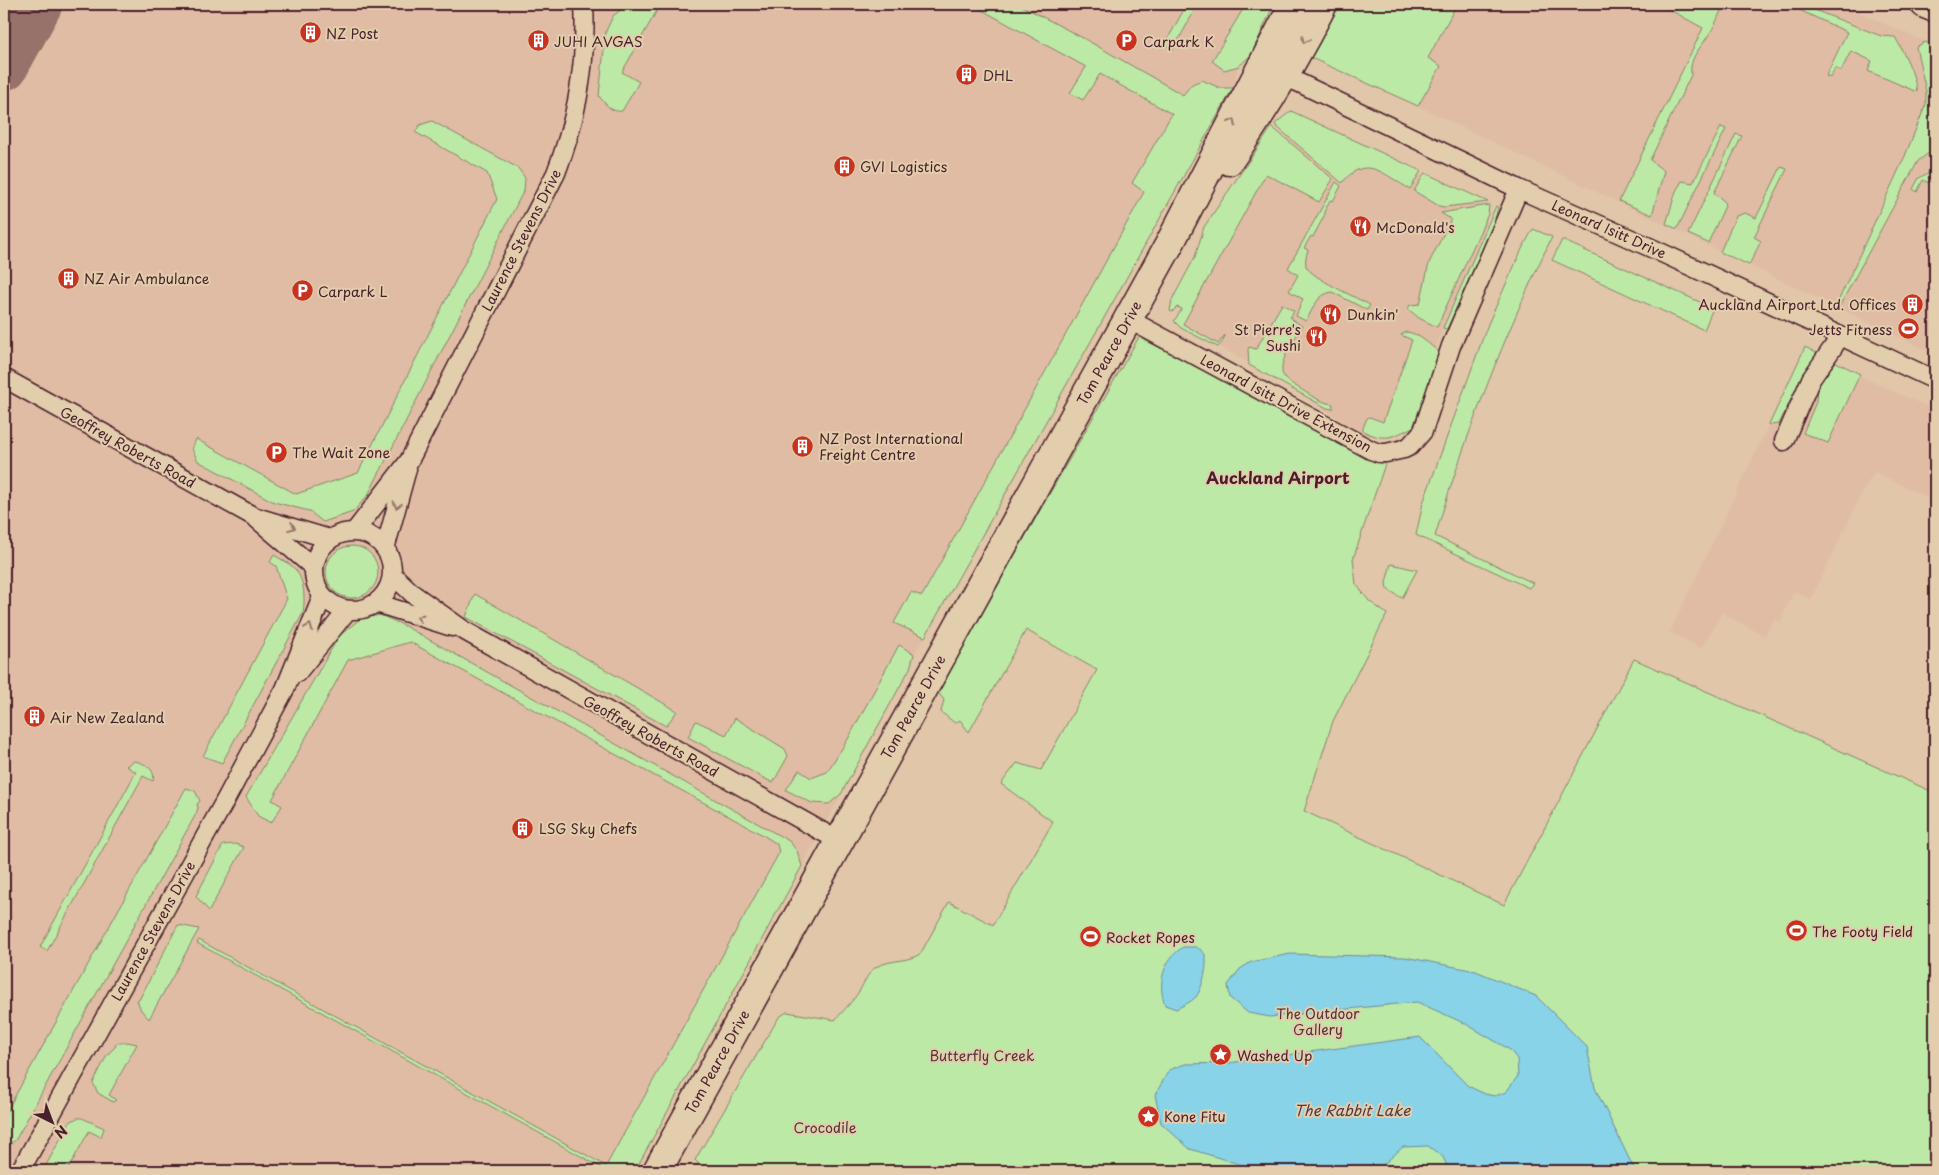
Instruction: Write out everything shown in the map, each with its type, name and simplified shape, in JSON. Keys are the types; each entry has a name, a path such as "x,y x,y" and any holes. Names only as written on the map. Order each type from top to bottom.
{"main road":[{"name":"Tom Pearce Drive","path":"657,1171 1170,243 1294,4"},
{"name":"Tom Pearce Drive","path":"1170,243 1262,114 1324,4"},
{"path":"1924,4 1935,8"}],"street":[{"name":"Laurence Stevens Drive","path":"356,531 409,461 543,200 568,142 582,74 584,4"},
{"name":"Leonard Isitt Drive","path":"1285,76 1519,189 1647,246 1935,380"},
{"name":"Leonard Isitt Drive Extension","path":"1128,319 1371,450 1386,453 1404,449 1410,446 1423,431 1451,346 1519,189"},
{"path":"1784,442 1811,379 1834,346 1838,335"},
{"name":"Geoffrey Roberts Road","path":"4,378 253,516 313,567"},
{"name":"Laurence Stevens Drive","path":"385,549 409,461"},
{"name":"Geoffrey Roberts Road","path":"253,516 330,540"},
{"path":"356,531 370,536 385,549 392,565 392,574 388,589 376,604 347,611 332,606 322,597 315,582 313,567 315,558 322,546 330,540 356,531"},
{"name":"Geoffrey Roberts Road","path":"392,574 414,594 465,631 839,840"},
{"name":"Laurence Stevens Drive","path":"20,1171 285,689 322,597"},
{"name":"Geoffrey Roberts Road","path":"376,604 465,631"},
{"name":"Laurence Stevens Drive","path":"285,689 347,611"}],"shaded area":[{"path":"4,4 1274,4 1251,55 1239,66 1233,88 914,654 910,668 635,1171 4,1171"},
{"path":"1457,4 1839,4 1935,46 1935,354 1418,106 1440,66 1428,58"},
{"path":"1294,122 1481,201 1486,209 1487,230 1440,335 1413,427 1391,438 1365,435 1269,375 1176,321 1188,295"},
{"path":"1804,351 1935,410 1935,501 1875,472 1863,490 1811,599 1794,591 1780,622 1774,619 1765,636 1722,613 1701,648 1670,632"}],"green space":[{"path":"628,4 660,5 622,72 639,82 622,111 615,111 599,96 606,31 613,16"},
{"path":"971,4 1018,4 1083,38 1183,95 1192,84 1202,80 1220,88 1233,88 925,637 894,623 911,592 922,596 1144,192 1132,183 1172,114 1100,74 1083,100 1070,93 1086,67"},
{"path":"1187,4 1198,4 1173,50 1165,44"},
{"path":"1246,4 1274,4 1251,55 1239,66 1224,70 1212,61"},
{"path":"1336,4 1457,4 1428,58 1441,66 1418,106 1309,57"},
{"path":"1658,4 1724,4 1713,29 1693,59 1691,75 1650,160 1664,171 1652,215 1619,201 1703,28 1663,6 1659,7"},
{"path":"1799,4 1881,36 1895,37 1906,57 1917,92 1868,71 1872,61 1851,51 1841,71 1835,68 1831,77 1826,76 1847,32 1795,8"},
{"path":"1925,42 1935,46 1935,151 1930,152 1918,161 1839,307 1836,306 1905,156 1926,104 1926,91 1916,47"},
{"path":"1291,111 1421,171 1410,189 1383,173 1367,168 1359,169 1342,183 1276,126 1275,124"},
{"path":"432,121 518,168 525,178 524,190 368,495 353,512 323,522 309,511 274,502 198,461 192,449 196,439 296,494 358,473 497,199 487,173 415,132 420,125"},
{"path":"1272,127 1333,179 1319,202 1266,174 1183,324 1218,344 1225,335 1218,347 1181,328 1174,321 1182,309 1177,307 1172,312 1170,311 1172,300 1195,257 1204,227"},
{"path":"1721,127 1726,129 1677,229 1666,224 1676,191 1682,181 1693,183"},
{"path":"1736,134 1742,136 1714,193 1724,201 1725,206 1708,243 1688,234"},
{"path":"1781,167 1787,169 1754,237 1761,241 1749,265 1720,252 1736,216 1745,213 1756,218"},
{"path":"1935,169 1935,186 1923,180 1917,192 1913,189 1919,178"},
{"path":"1425,173 1488,202 1439,206 1414,191"},
{"path":"1336,182 1341,186 1333,201 1330,200 1313,237 1311,236 1304,248 1308,250 1306,266 1316,276 1370,305 1367,310 1332,292 1327,293 1313,307 1306,321 1296,316 1303,299 1289,291 1298,275 1288,268"},
{"path":"1489,205 1488,214 1437,327 1419,318 1408,309 1410,305 1420,304 1429,263 1451,219 1441,213"},
{"path":"1496,206 1498,207 1494,223 1447,329 1443,328"},
{"path":"1533,229 1552,237 1502,347 1473,422 1435,536 1533,583 1529,588 1416,535 1423,503 1488,324"},
{"path":"1562,240 1713,308 1704,330 1552,260"},
{"path":"1282,304 1294,311 1290,318 1302,326 1285,357 1282,370 1283,375 1292,384 1313,397 1333,404 1333,409 1327,408 1249,365 1249,347 1256,349"},
{"path":"1406,332 1415,334 1439,352 1413,427 1389,437 1363,431 1367,418 1370,417 1383,422 1412,340 1401,335"},
{"path":"1139,337 1385,464 1353,559 1356,584 1369,601 1387,614 1333,721 1304,811 1504,905 1634,659 1935,793 1935,1171 706,1171 695,1160 779,1017 787,1012 835,1020 855,998 873,969 882,964 912,958 921,953 949,902 993,925 1053,822 1001,784 1017,763 1041,770 1097,670 1026,630 969,732 960,720 955,723 941,712 944,700 937,691"},
{"path":"1805,347 1818,354 1793,395 1779,424 1769,425"},
{"path":"1836,362 1860,374 1828,443 1803,433 1816,402 1817,387"},
{"path":"347,546 357,546 366,550 374,558 378,572 374,586 366,594 357,598 347,598 338,594 330,586 326,577 326,567 330,558 338,550"},
{"path":"274,555 292,566 298,573 304,596 303,613 222,763 203,756 287,599 276,566 270,562"},
{"path":"1391,564 1417,570 1402,598 1387,589 1386,582"},
{"path":"475,594 677,711 666,726 466,617"},
{"path":"380,615 403,625 789,841 797,851 802,866 635,1171 603,1171 604,1169 197,943 199,940 606,1166 779,853 777,844 410,642 348,660 272,800 282,806 271,823 258,816 246,797 339,636 360,619"},
{"path":"899,645 914,654 910,668 841,794 829,804 812,803 786,790 799,770 811,778 827,772 848,739"},
{"path":"735,718 785,749 788,756 773,783 688,737 696,721 726,735"},
{"path":"134,761 149,767 153,773 153,781 143,776 47,951 40,947 136,772 126,766"},
{"path":"186,788 195,791 200,801 197,804 196,814 16,1139 11,1144 4,1145 4,1116"},
{"path":"235,844 244,847 209,911 196,896 223,845"},
{"path":"178,925 199,929 149,1019 141,1010 137,1000 139,1000"},
{"path":"127,1042 137,1044 109,1095 116,1100 113,1102 98,1093 93,1083 107,1055 116,1046 115,1044"},
{"path":"77,1118 82,1118 104,1128 101,1137 89,1131 67,1171 43,1171 69,1123"}],"water":[{"path":"1183,947 1196,947 1203,951 1206,959 1205,970 1196,997 1176,1009 1165,1005 1162,980 1166,965 1176,952"},
{"name":"The Rabbit Lake","path":"1290,954 1405,957 1476,971 1536,996 1587,1047 1595,1088 1635,1171 1449,1171 1443,1157 1428,1146 1403,1147 1376,1171 1262,1171 1190,1149 1161,1123 1155,1095 1169,1070 1185,1064 1228,1063 1420,1037 1468,1086 1485,1094 1495,1096 1506,1092 1518,1076 1517,1059 1510,1050 1466,1024 1417,1002 1270,1017 1248,1013 1230,998 1228,985 1240,969 1251,962"}],"taxiway":[{"path":"4,66 38,4"}],"place":[{"name":"NZ Post","path":"310,33"},
{"name":"JUHI AVGAS","path":"538,41"},
{"name":"Carpark K","path":"1127,41"},
{"name":"DHL","path":"967,75"},
{"name":"GVI Logistics","path":"844,166"},
{"name":"McDonald's","path":"1360,227"},
{"name":"NZ Air Ambulance","path":"68,278"},
{"name":"Carpark L","path":"302,291"},
{"name":"Auckland Airport Ltd. Offices","path":"1912,304"},
{"name":"Dunkin'","path":"1331,314"},
{"name":"Jetts Fitness","path":"1908,329"},
{"name":"St Pierre's Sushi","path":"1317,337"},
{"name":"NZ Post International Freight Centre","path":"803,446"},
{"name":"The Wait Zone","path":"276,452"},
{"name":"Air New Zealand","path":"34,717"},
{"name":"LSG Sky Chefs","path":"523,828"},
{"name":"The Footy Field","path":"1796,931"},
{"name":"Rocket Ropes","path":"1090,937"},
{"name":"Washed Up","path":"1221,1055"},
{"name":"Kone Fitu","path":"1148,1116"}],"district":[{"name":"Auckland Airport","path":"1278,477"}],"park label":[{"name":"The Outdoor Gallery","path":"1318,1022"},
{"name":"Butterfly Creek","path":"982,1055"},
{"name":"Crocodile","path":"825,1127"}]}
